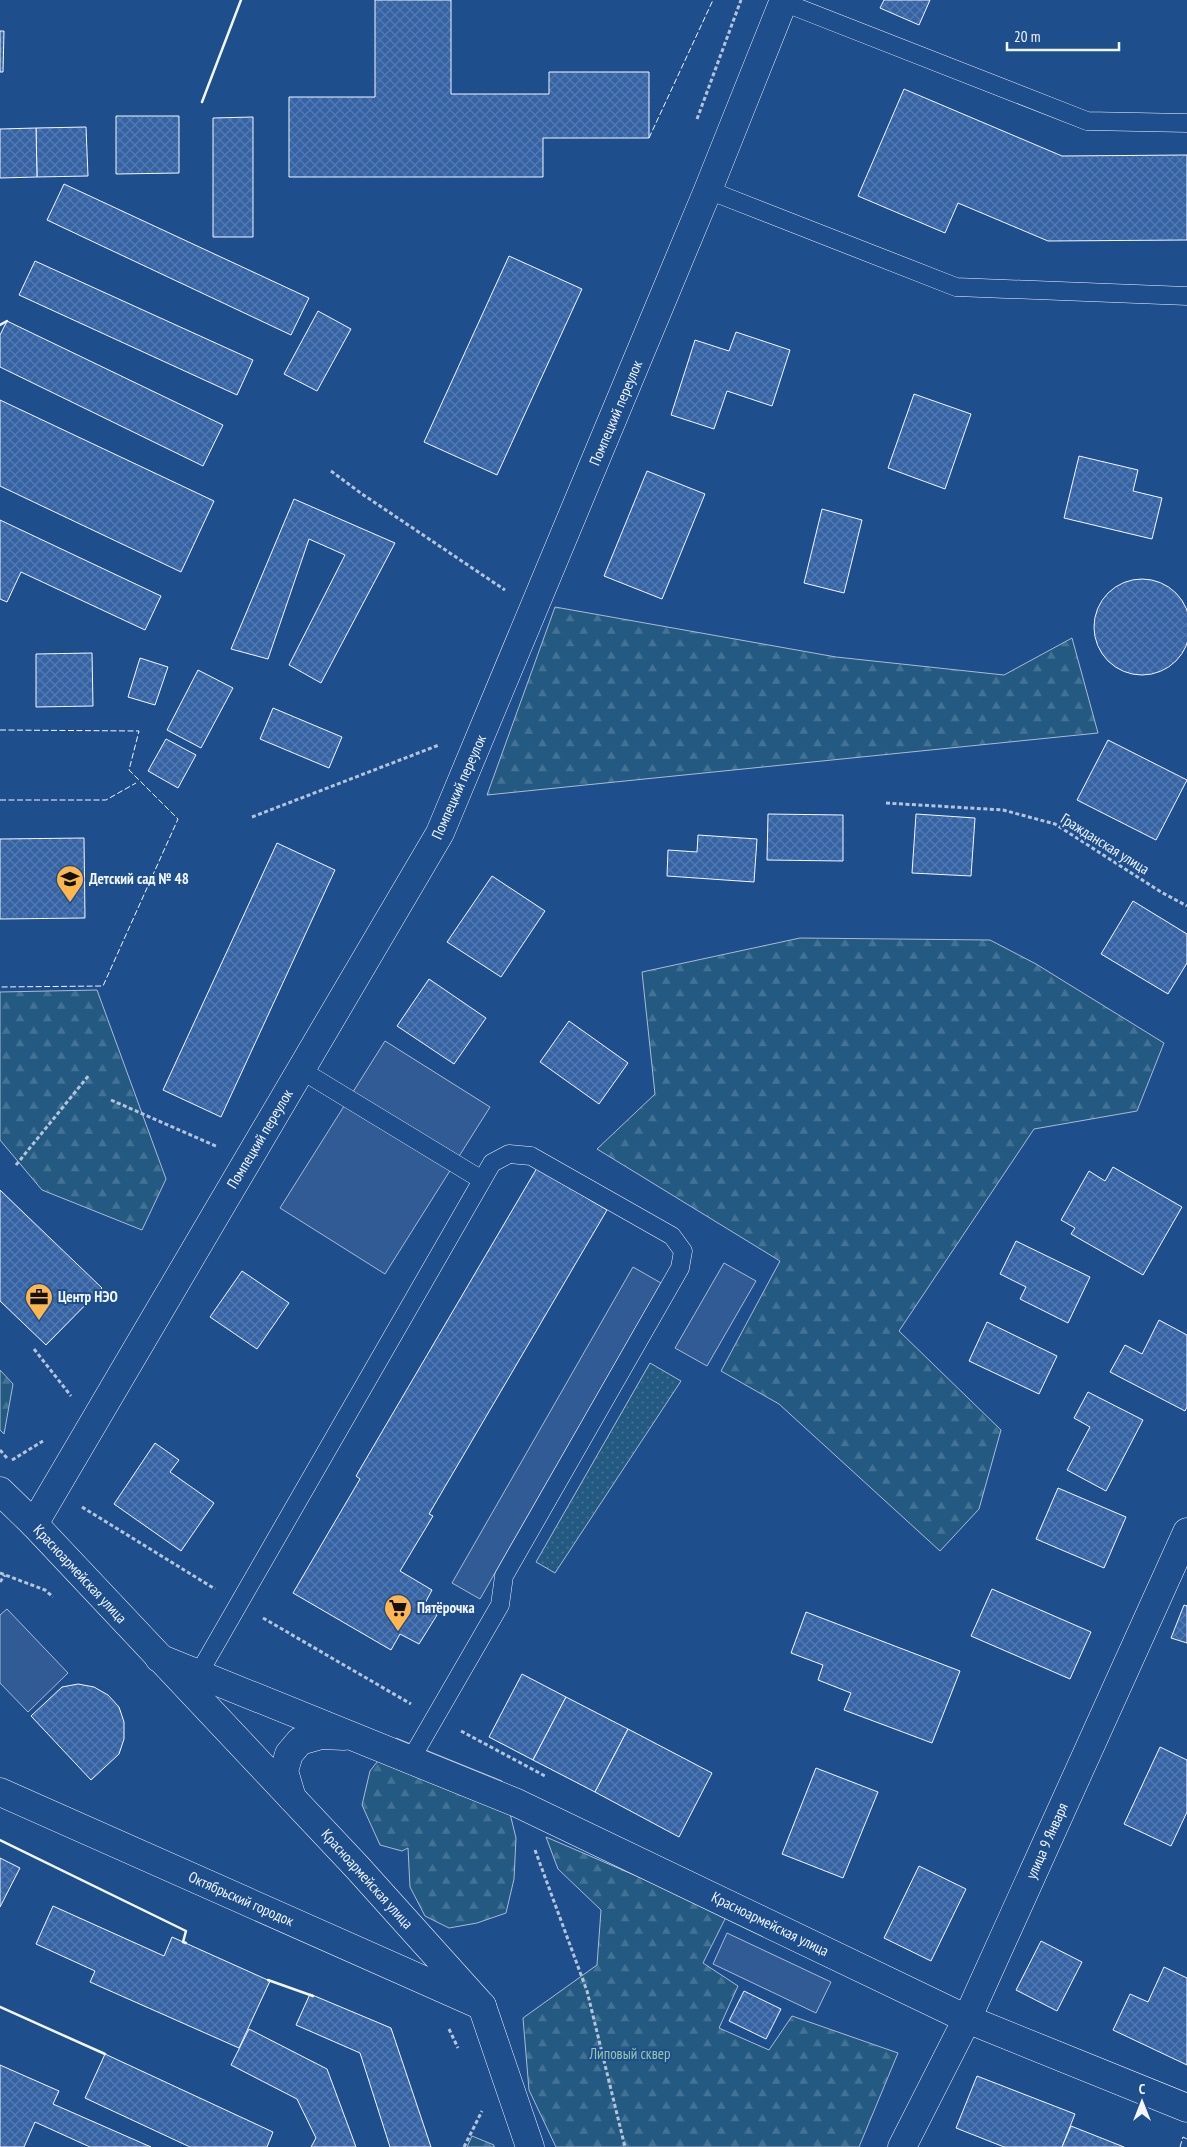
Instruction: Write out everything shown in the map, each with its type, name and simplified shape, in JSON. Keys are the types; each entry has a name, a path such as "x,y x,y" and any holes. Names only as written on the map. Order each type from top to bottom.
{"street":[{"name":"Помпецкий переулок","path":"34,1524 440,833 708,190 784,1"},
{"name":"Красноармейская улица","path":"0,1491 34,1524 357,1867 482,2006 530,2147"},
{"name":"улица 9 Января","path":"902,2147 967,2019 1187,1532"},
{"name":"Красноармейская улица","path":"159,1658 517,1803 967,2019 1187,2108"},
{"name":"Красноармейская улица","path":"292,1798 284,1771 288,1754 300,1740 321,1735 356,1737"},
{"name":"Октябрьский городок","path":"0,1792 482,2006"}],"lane":[{"path":"784,1 1087,121 1187,123"},
{"path":"708,190 956,287 1187,296"},
{"path":"301,1070 482,1180"},
{"path":"200,1673 492,1163 509,1154 531,1156 672,1236 683,1251 680,1268 504,1576 500,1605 411,1759"}],"path":[{"path":"696,124 741,0"},
{"path":"331,471 508,592 511,585"},
{"path":"435,754 443,736"},
{"path":"252,817 439,745"},
{"name":"Гражданская улица","path":"886,803 1003,810 1055,824 1161,892 1187,906"},
{"path":"16,1165 89,1075"},
{"path":"111,1100 248,1160"},
{"path":"34,1349 76,1402"},
{"path":"10,1461 50,1436"},
{"path":"80,1505 239,1604 435,1717 548,1778"},
{"path":"0,1582 5,1575"},
{"path":"517,1803 587,1990 625,2147"},
{"path":"464,2147 484,2106"}],"green space":[{"path":"555,607 836,657 1004,675 1072,638 1098,733 487,795"},
{"path":"800,938 990,940 1036,964 1164,1043 1137,1111 1034,1129 899,1331 1001,1430 979,1509 940,1551 779,1404 721,1371 780,1261 597,1149 655,1094 642,972"},
{"path":"97,990 166,1179 142,1230 42,1190 0,1140 0,992"},
{"path":"650,1363 681,1381 555,1573 536,1562"},
{"path":"0,1370 13,1384 4,1434 0,1430"},
{"path":"396,1738 502,1781 516,1838 514,1879 506,1913 477,1923 449,1928 425,1916 410,1887 408,1848 402,1851 380,1845 362,1805 370,1771"},
{"name":"Липовый сквер","path":"546,1837 727,1915 703,1963 738,1986 719,2028 769,2050 792,2016 898,2053 859,2147 556,2147 529,2090 523,2018 597,1965 601,1910 558,1869"},
{"path":"472,2136 494,2145 494,2147 467,2147"}],"shaded area":[{"path":"385,1041 490,1107 385,1274 280,1208"},
{"path":"724,1263 756,1281 707,1366 675,1348"},
{"path":"633,1267 661,1283 480,1599 452,1583"},
{"path":"7,1609 68,1673 28,1712 0,1683 0,1615"},
{"path":"727,1933 831,1982 816,2013 713,1964"}],"building":[{"path":"375,0 451,0 451,94 549,94 549,72 649,72 649,138 543,138 543,177 289,177 289,97 375,97"},
{"path":"884,0 930,0 919,25 880,8"},
{"path":"0,31 4,31 3,72 0,72"},
{"path":"904,89 1062,156 1187,155 1187,240 1048,241 958,203 945,233 858,196"},
{"path":"116,116 179,116 179,173 116,174"},
{"path":"253,117 253,237 213,237 213,118"},
{"path":"86,127 88,176 37,177 36,128"},
{"path":"36,128 37,177 0,178 0,129"},
{"path":"64,184 309,298 291,335 47,220"},
{"path":"509,256 582,289 497,475 424,442"},
{"path":"35,261 253,360 237,395 19,295"},
{"path":"318,311 351,329 317,391 284,374"},
{"path":"7,321 223,425 203,466 0,367 0,335"},
{"path":"736,332 790,350 772,406 727,391 714,429 671,415 695,340 729,351"},
{"path":"914,394 971,414 945,489 888,468"},
{"path":"0,400 214,501 181,572 0,486"},
{"path":"1079,456 1138,470 1133,491 1162,498 1152,539 1064,518"},
{"path":"647,471 705,494 662,599 604,576"},
{"path":"294,499 395,543 321,683 289,665 345,555 309,539 268,659 231,649"},
{"path":"822,509 862,520 844,593 804,583"},
{"path":"0,520 161,596 145,630 21,572 7,602 0,599"},
{"path":"1142,579 1160,583 1176,593 1186,609 1190,627 1186,645 1176,661 1160,671 1142,675 1124,671 1108,661 1098,645 1094,627 1098,609 1108,593 1124,583"},
{"path":"92,653 93,706 36,707 36,654"},
{"path":"140,658 168,667 155,705 128,697"},
{"path":"198,670 233,688 201,748 167,730"},
{"path":"273,708 342,737 329,768 260,739"},
{"path":"166,739 196,755 178,788 148,771"},
{"path":"1108,740 1187,780 1156,840 1077,800"},
{"path":"768,814 843,815 843,861 767,860"},
{"path":"916,814 975,818 971,876 912,873"},
{"path":"698,835 757,839 754,882 667,876 668,850 697,852"},
{"path":"84,838 85,918 0,919 0,839"},
{"path":"277,843 335,870 221,1117 163,1090"},
{"path":"492,876 545,911 501,977 447,942"},
{"path":"1133,901 1187,934 1187,963 1168,994 1101,954"},
{"path":"429,979 486,1018 454,1064 397,1026"},
{"path":"569,1021 628,1063 599,1104 540,1062"},
{"path":"1113,1167 1182,1207 1143,1275 1071,1234 1075,1228 1061,1220 1089,1171 1105,1181"},
{"path":"537,1168 607,1210 429,1514 433,1516 400,1571 432,1590 423,1607 437,1615 419,1644 400,1634 391,1650 293,1593 360,1479 356,1476"},
{"path":"0,1190 102,1288 46,1345 0,1301"},
{"path":"1016,1241 1090,1277 1068,1323 1020,1299 1026,1287 1000,1274"},
{"path":"242,1271 289,1303 257,1349 210,1317"},
{"path":"1159,1320 1187,1335 1187,1407 1185,1411 1110,1372 1125,1345 1142,1354"},
{"path":"987,1322 1057,1356 1039,1394 969,1361"},
{"path":"1088,1392 1143,1420 1106,1491 1067,1470 1090,1427 1074,1418"},
{"path":"155,1443 179,1460 170,1472 214,1503 181,1551 114,1504"},
{"path":"1058,1488 1126,1517 1104,1568 1036,1539"},
{"path":"992,1589 1091,1632 1070,1679 971,1636"},
{"path":"1184,1605 1187,1606 1187,1643 1171,1638"},
{"path":"806,1612 960,1671 932,1743 844,1710 851,1693 818,1680 823,1665 791,1653"},
{"path":"522,1674 566,1697 533,1760 489,1737"},
{"path":"78,1684 94,1687 108,1695 119,1707 124,1722 124,1739 119,1754 91,1780 31,1716 62,1687"},
{"path":"566,1697 628,1729 595,1792 533,1760"},
{"path":"628,1729 712,1773 679,1837 595,1792"},
{"path":"1160,1747 1187,1760 1187,1812 1171,1846 1124,1824"},
{"path":"816,1768 878,1792 843,1878 782,1854"},
{"path":"0,1858 20,1868 0,1907"},
{"path":"919,1866 966,1889 931,1961 884,1938"},
{"path":"53,1906 164,1956 172,1937 270,1981 239,2048 90,1982 95,1971 36,1944"},
{"path":"1041,1941 1082,1962 1057,2011 1016,1990"},
{"path":"1164,1967 1187,1978 1187,2065 1113,2030 1130,1994 1148,2002"},
{"path":"744,1991 781,2009 766,2039 729,2021"},
{"path":"310,1994 391,2028 431,2147 390,2147 360,2053 296,2025"},
{"path":"249,2029 327,2069 356,2147 311,2147 316,2138 297,2099 231,2065"},
{"path":"105,2054 273,2132 267,2147 190,2147 85,2098"},
{"path":"0,2065 59,2091 53,2104 151,2147 90,2147 35,2122 24,2147 0,2147"},
{"path":"977,2076 1075,2114 1062,2147 1004,2147 956,2128"},
{"path":"1071,2126 1124,2147 1062,2147"}],"fence":[{"path":"649,138 713,0"},
{"path":"0,730 139,731 129,770 178,819 103,986 0,987"},
{"path":"0,800 106,800 136,783"},
{"path":"1180,2147 1183,2137 1187,2139"}],"wall":[{"path":"202,102 241,0"},
{"path":"0,325 7,321"},
{"path":"0,1840 186,1931 183,1942 186,1943"},
{"path":"268,1980 313,1996"},
{"path":"0,2007 105,2054"}],"place":[{"name":"Детский сад № 48","path":"70,903"},
{"name":"Центр НЭО","path":"39,1321"},
{"name":"Пятёрочка","path":"398,1632"}]}
